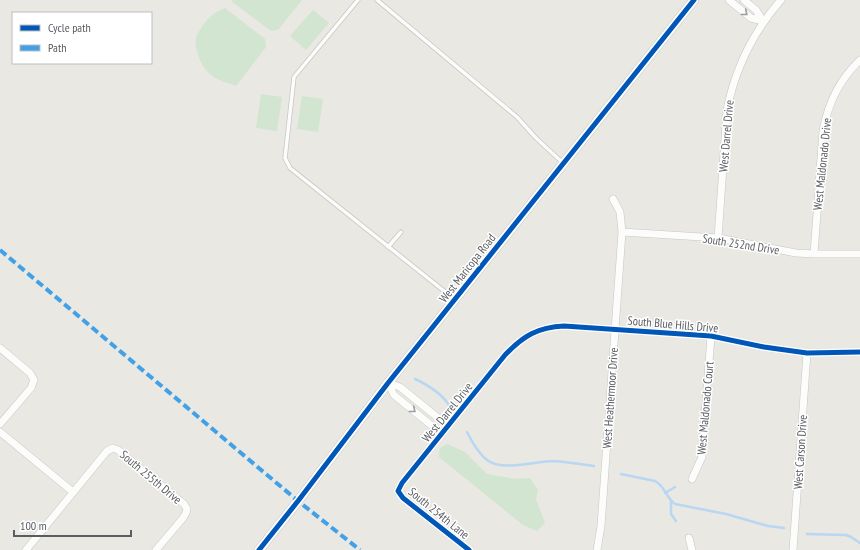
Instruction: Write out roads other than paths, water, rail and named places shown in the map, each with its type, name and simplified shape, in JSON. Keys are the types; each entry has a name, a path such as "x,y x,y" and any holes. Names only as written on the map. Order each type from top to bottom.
{"street":[{"name":"West Maricopa Road","path":"260,550 388,383 694,0"},
{"path":"729,0 751,18 763,21"},
{"path":"744,0 756,10 763,21"},
{"name":"West Darrel Drive","path":"718,238 727,110 731,90 738,68 752,39 763,21 781,0"},
{"name":"West Maldonado Drive","path":"814,254 823,131 826,116 835,92 843,79 860,60"},
{"name":"West Heathermoor Drive","path":"597,550 601,526 622,232 620,212 613,199"},
{"name":"South 252nd Drive","path":"622,232 718,238 796,253 860,254"},
{"name":"South Blue Hills Drive","path":"512,347 524,338 544,328 564,326 711,336 764,347 807,353 860,352"},
{"name":"West Maldonado Court","path":"692,479 702,457 711,336"},
{"name":"West Darrel Drive","path":"398,490 402,483 512,347"},
{"path":"0,348 30,373 34,380 31,388 0,424"},
{"name":"West Carson Drive","path":"793,550 807,353"},
{"path":"388,383 400,387 448,426"},
{"path":"388,383 394,395 442,434"},
{"path":"0,432 73,492 26,550"},
{"name":"South 255th Drive","path":"73,492 107,451 113,448 118,450 184,504 187,509 183,518 156,550"},
{"name":"South 254th Lane","path":"398,490 403,498 469,550"},
{"path":"689,538 692,550"}],"lane":[{"path":"358,0 294,77 285,158 290,168 455,300"},
{"path":"377,0 517,117 536,138 564,164"},
{"path":"388,247 401,232"}],"waterway":[{"path":"415,379 434,390 449,405"},
{"path":"467,432 473,443 487,460 501,465 510,466 554,461 594,466"},
{"path":"621,474 655,481 661,486 669,499 675,504 726,514 768,526 784,528"},
{"path":"665,493 675,487"},
{"path":"671,501 671,514 676,521"},
{"path":"807,534 846,535 860,543"}]}
